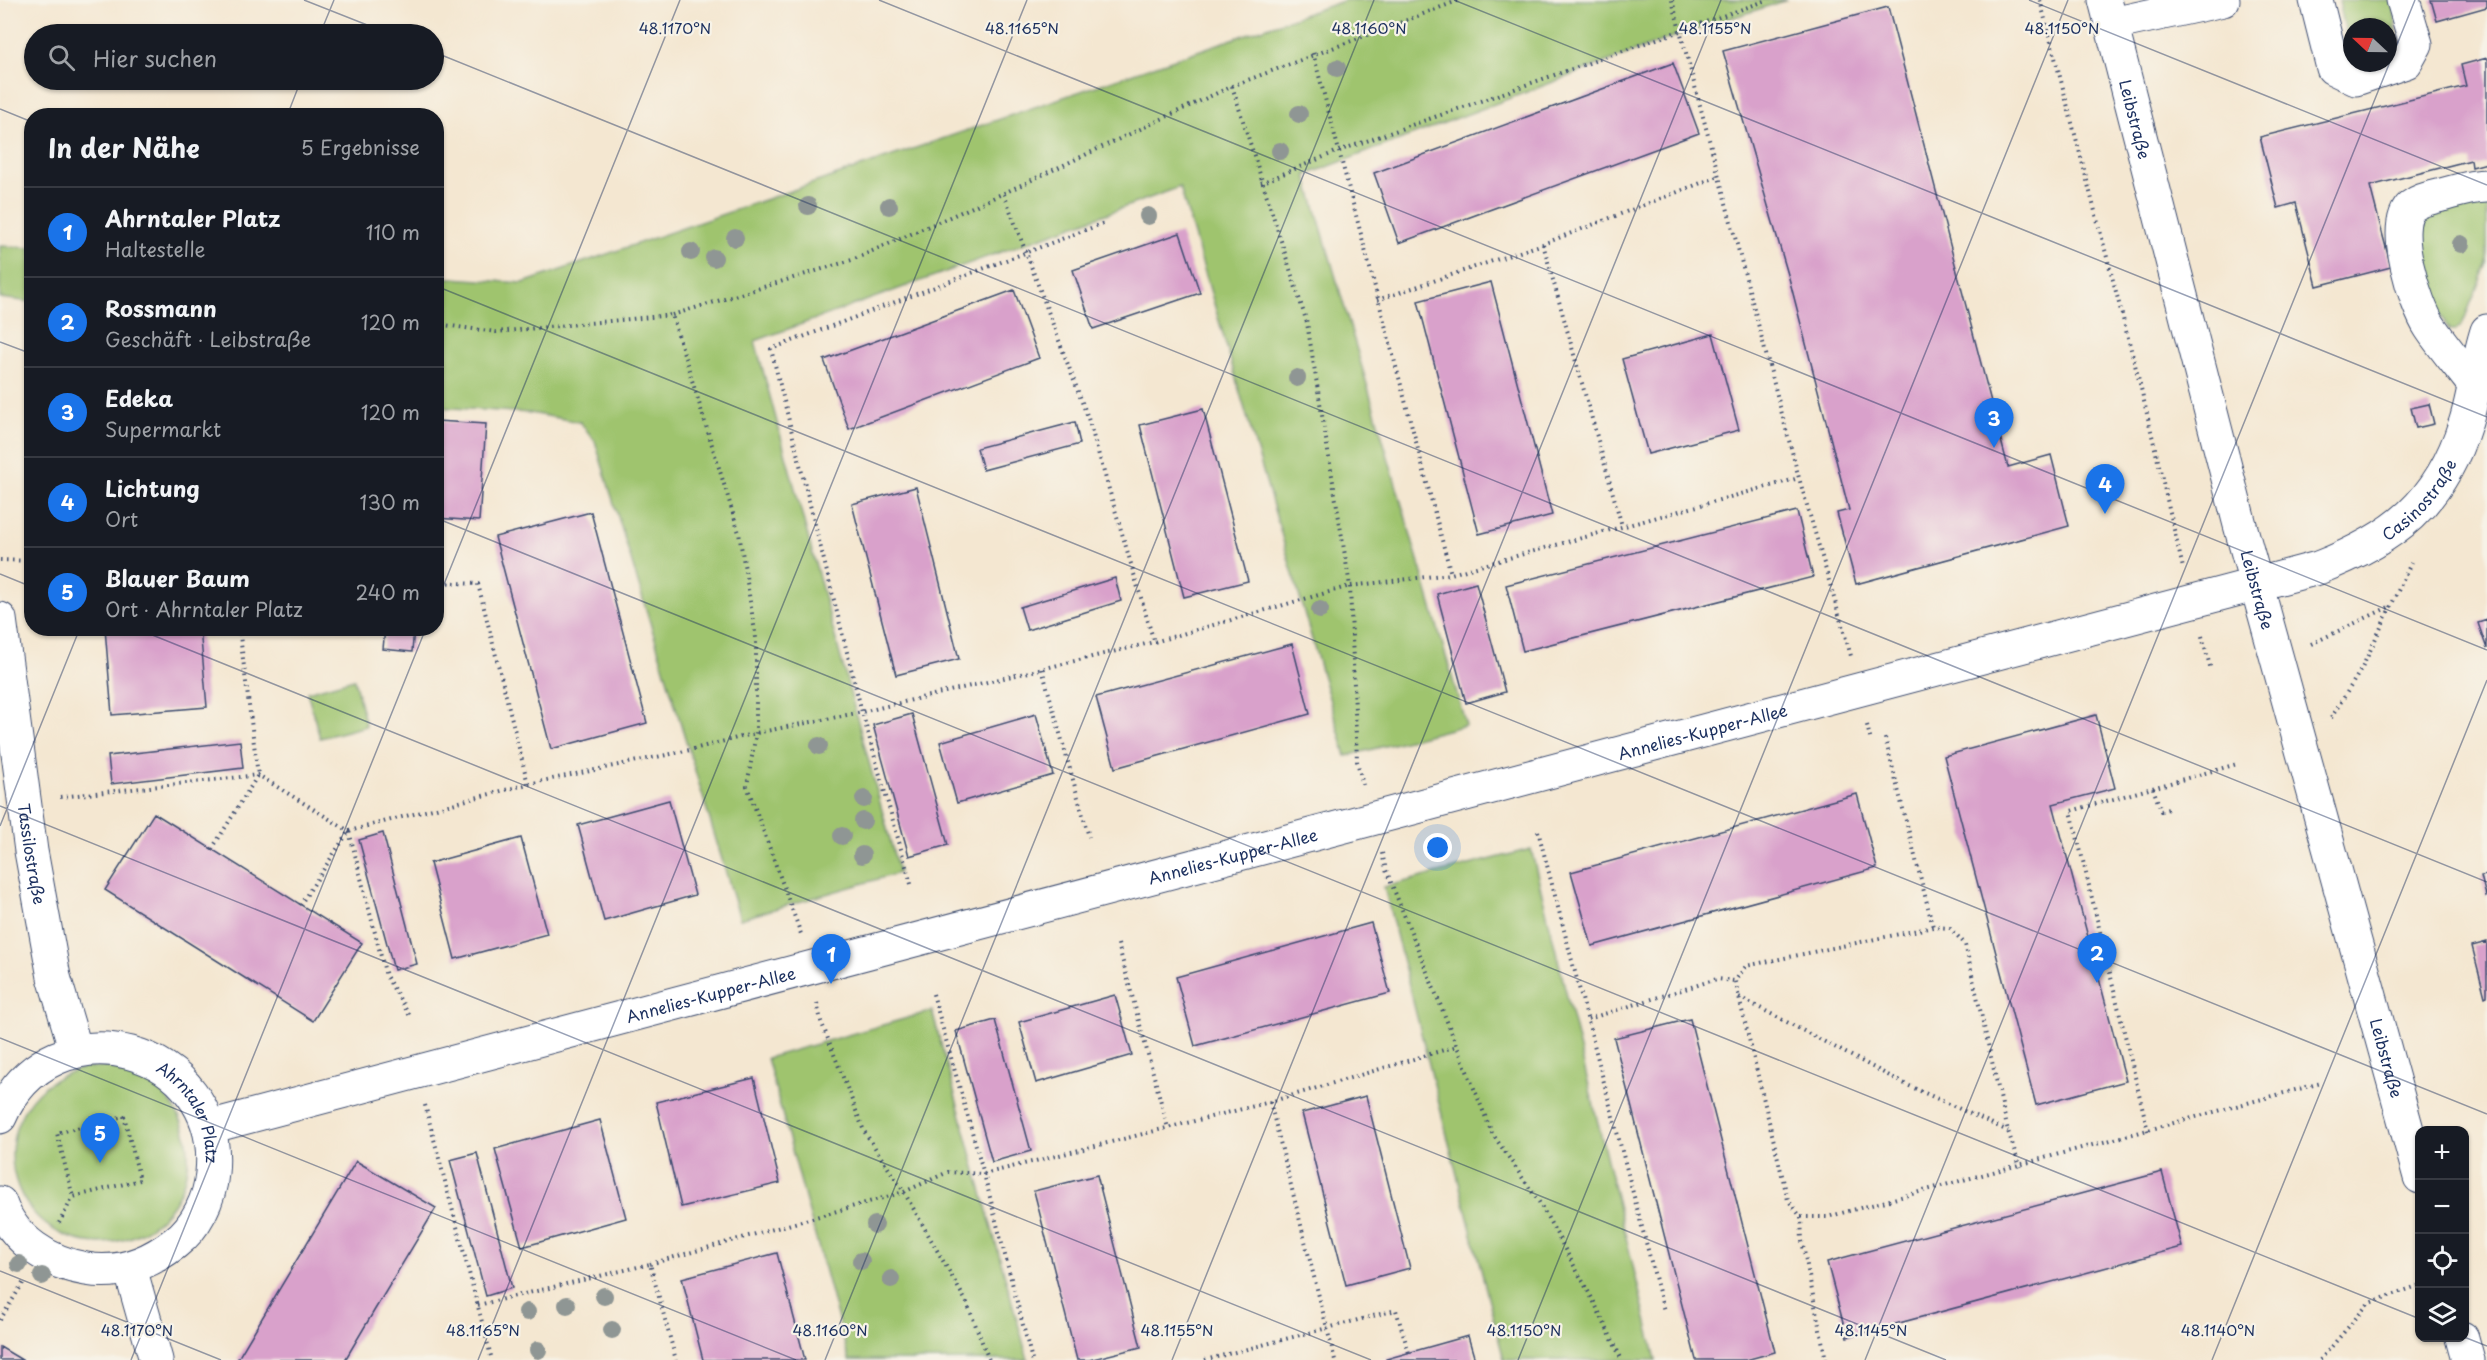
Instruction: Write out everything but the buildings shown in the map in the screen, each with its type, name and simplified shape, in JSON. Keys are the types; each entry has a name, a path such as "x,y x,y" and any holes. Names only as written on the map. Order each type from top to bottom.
{"street":[{"path":"2108,12 2223,0"},
{"path":"2316,0 2333,68 2356,79 2406,62 2416,44 2403,0"},
{"name":"Leibstraße","path":"2108,12 2257,586 2415,1159"},
{"path":"2475,386 2429,326 2415,293 2401,234 2404,218 2411,207 2417,203 2476,186 2487,186"},
{"name":"Casinostraße","path":"2257,586 2341,559 2378,541 2402,525 2425,501 2450,465 2466,424 2487,331"},
{"name":"Annelies-Kupper-Allee","path":"209,1127 2257,586"},
{"name":"Tassilostraße","path":"0,619 24,801 54,977 76,1051"},
{"name":"Ahrntaler Platz","path":"0,1116 6,1103 25,1079 48,1062 76,1051 103,1048 130,1051 155,1061 179,1078 191,1093 209,1127 214,1157 211,1186 200,1214 182,1238 158,1256 130,1268 99,1272 69,1266 41,1254 19,1235 0,1203"},
{"path":"130,1268 156,1360"},
{"path":"2463,1342 2468,1360"}],"path":[{"path":"444,325 496,332 672,315 852,260 1004,194 1232,86 1313,53 1460,0"},
{"path":"1672,0 1799,478 1845,632 1871,742"},
{"path":"1261,183 1338,151 1679,29 1768,0"},
{"path":"2040,0 2140,384 2192,602 2211,670"},
{"path":"1313,53 1451,574"},
{"path":"1232,86 1307,323 1350,586 1357,761 1386,870 1492,1133 1539,1202 1593,1300 1622,1360"},
{"path":"1377,300 1543,244 1719,176"},
{"path":"1004,194 1088,418 1154,642"},
{"path":"911,884 862,712 771,349 1104,223"},
{"path":"1543,244 1622,526"},
{"path":"672,315 739,533 756,638 756,733 747,786 795,915 811,968 821,1021 864,1131 904,1192 967,1303 989,1360"},
{"path":"300,905 349,831 528,784 690,750 756,733 862,712 1154,642 1350,586 1451,574 1799,478"},
{"path":"2329,721 2362,668 2415,556"},
{"path":"0,560 24,561"},
{"path":"444,582 478,584 528,784"},
{"path":"2308,645 2391,606"},
{"path":"212,849 258,775 240,636"},
{"path":"1042,669 1089,837"},
{"path":"1885,738 1933,927"},
{"path":"2148,1131 2071,811 2236,764"},
{"path":"24,801 258,775 349,831 386,976 410,1016"},
{"path":"2154,788 2161,811 2172,808"},
{"path":"1538,831 1664,1311"},
{"path":"1735,981 1746,966 1933,927 1950,928 1965,944 2008,1131 2020,1167"},
{"path":"1118,944 1168,1128"},
{"path":"1588,1019 1717,979 1735,981"},
{"path":"1735,981 1788,1200 1801,1217 1802,1241 1826,1360"},
{"path":"933,994 984,1174 1032,1360"},
{"path":"1739,997 1903,1083 2008,1131"},
{"path":"478,1305 650,1264 904,1192 948,1172 984,1174 1270,1102 1457,1046"},
{"path":"1801,1217 1827,1217 2020,1167 2320,1083"},
{"path":"1270,1102 1335,1360"},
{"path":"124,1116 140,1180 73,1197 57,1133 124,1116"},
{"path":"434,1136 492,1360"},
{"path":"650,1264 676,1360"},
{"path":"2320,1360 2368,1303 2415,1287"},
{"path":"1206,1360 1396,1310 1409,1353"}],"green space":[{"path":"1346,0 1787,0 1670,38 1306,175 1466,725 1346,756 1180,187 755,341 899,873 740,919 595,441 580,422 530,413 444,407 444,277 523,283"},
{"path":"2339,0 2392,0 2395,18 2343,18 2343,20"},
{"path":"2487,195 2487,263 2462,325 2456,330 2449,330 2424,284 2416,221 2424,210"},
{"path":"0,246 24,248 24,301 0,298"},
{"path":"354,679 366,726 320,738 307,692"},
{"path":"1531,849 1656,1360 1504,1360 1384,887"},
{"path":"932,1011 1028,1360 849,1360 767,1058"},
{"path":"100,1067 117,1068 134,1073 162,1093 182,1121 187,1138 187,1172 182,1189 162,1217 134,1237 117,1242 100,1243 83,1242 66,1237 38,1217 18,1189 13,1172 12,1155 13,1138 18,1121 38,1093 66,1073 83,1068"}],"place":[{"name":"Edeka","path":"1994,448"},
{"name":"Lichtung","path":"2105,514"},
{"name":"Rossmann","path":"2097,983"},
{"name":"Ahrntaler Platz","path":"831,984"},
{"name":"Blauer Baum","path":"100,1163"}]}
